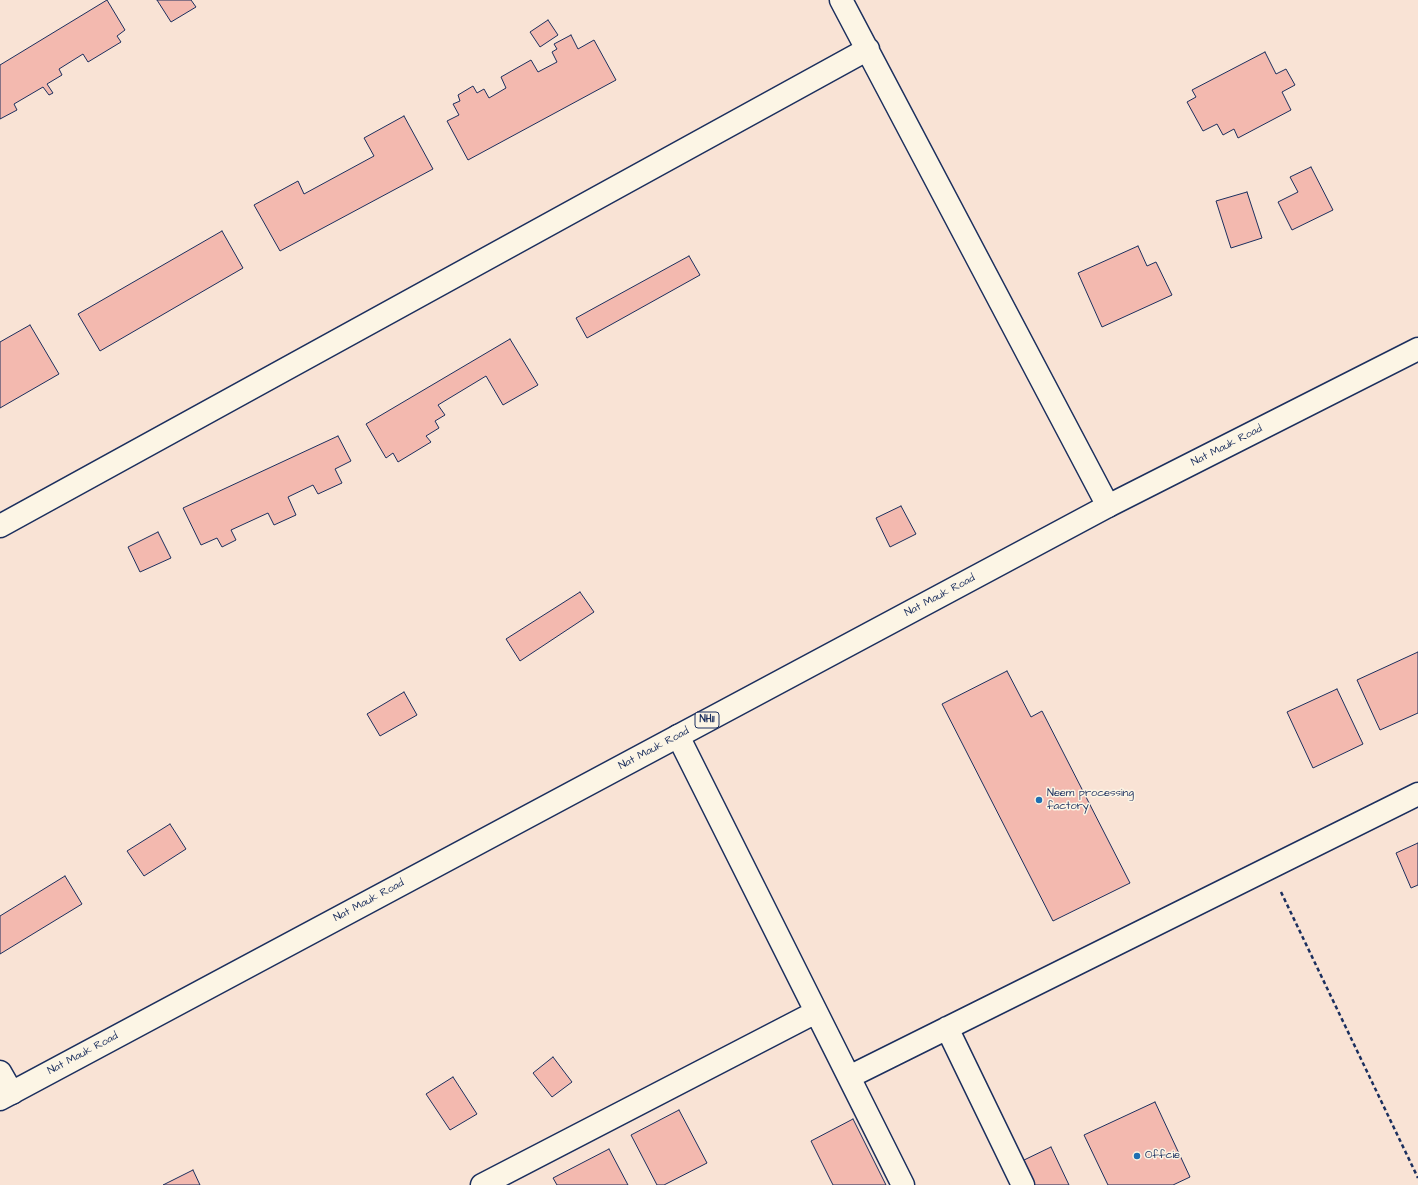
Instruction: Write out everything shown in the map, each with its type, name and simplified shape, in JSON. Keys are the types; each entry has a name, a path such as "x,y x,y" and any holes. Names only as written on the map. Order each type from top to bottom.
{"main road":[{"path":"841,0 1108,506"},
{"path":"0,526 868,50"},
{"name":"Nat Mauk Road","path":"6,1096 1108,506 1418,349"},
{"path":"678,736 903,1185"},
{"path":"849,1077 1418,794"},
{"path":"484,1184 816,1012"},
{"path":"947,1028 1023,1185"},
{"path":"0,1072 6,1096"}],"path":[{"path":"1269,868 1418,1178"}],"building":[{"path":"107,0 125,30 117,36 121,42 88,62 83,54 59,69 62,75 47,84 53,93 49,95 43,87 14,104 17,110 0,119 0,65"},
{"path":"157,0 191,0 196,7 171,22"},
{"path":"548,20 558,35 540,47 530,32"},
{"path":"571,35 578,49 594,40 616,80 468,160 447,121 459,115 453,104 460,101 458,95 473,86 477,93 484,89 489,98 506,88 501,77 531,60 538,72 557,62 552,52 557,49 554,44"},
{"path":"1265,52 1276,74 1286,69 1295,85 1282,92 1291,110 1238,138 1234,129 1223,135 1217,124 1203,131 1187,102 1196,97 1192,90"},
{"path":"404,116 433,169 280,251 254,205 298,181 304,194 374,156 364,138"},
{"path":"1311,167 1333,210 1292,230 1278,202 1298,192 1290,177"},
{"path":"1247,192 1262,238 1231,248 1216,201"},
{"path":"222,231 243,268 100,351 78,314"},
{"path":"1138,246 1147,266 1156,262 1172,295 1102,327 1078,273"},
{"path":"689,256 700,275 587,338 576,318"},
{"path":"30,325 59,374 0,408 0,342"},
{"path":"510,339 538,385 503,405 486,376 438,405 445,415 435,421 439,428 426,436 431,442 398,462 393,453 386,458 366,424"},
{"path":"338,436 351,461 335,469 342,483 318,494 313,485 288,497 296,515 274,525 268,513 231,530 236,540 222,547 217,538 201,545 183,508"},
{"path":"901,506 916,534 890,547 876,518"},
{"path":"158,532 171,558 140,572 128,547"},
{"path":"580,592 594,612 520,661 506,639"},
{"path":"1418,652 1418,713 1380,730 1357,680"},
{"name":"Neem processing factory","path":"1007,671 1031,717 1042,711 1130,883 1053,921 942,704"},
{"path":"1337,689 1363,744 1313,768 1287,712"},
{"path":"404,692 417,715 380,736 367,714"},
{"path":"170,824 186,849 144,876 127,851"},
{"path":"1418,843 1418,885 1411,888 1396,853"},
{"path":"65,876 82,904 0,954 0,916"},
{"path":"553,1057 572,1082 552,1097 533,1073"},
{"path":"453,1077 477,1114 450,1130 426,1094"},
{"name":"Offcie","path":"1155,1102 1190,1177 1173,1185 1108,1185 1084,1135"},
{"path":"679,1110 707,1163 664,1185 657,1185 631,1135"},
{"path":"853,1119 886,1185 833,1185 811,1141"},
{"path":"1051,1147 1069,1185 1034,1185 1022,1161"},
{"path":"609,1149 628,1185 557,1185 553,1178"},
{"path":"193,1170 200,1185 163,1185"}],"place":[{"name":"Neem processing factory","path":"1039,800"},
{"name":"Offcie","path":"1137,1156"}]}
